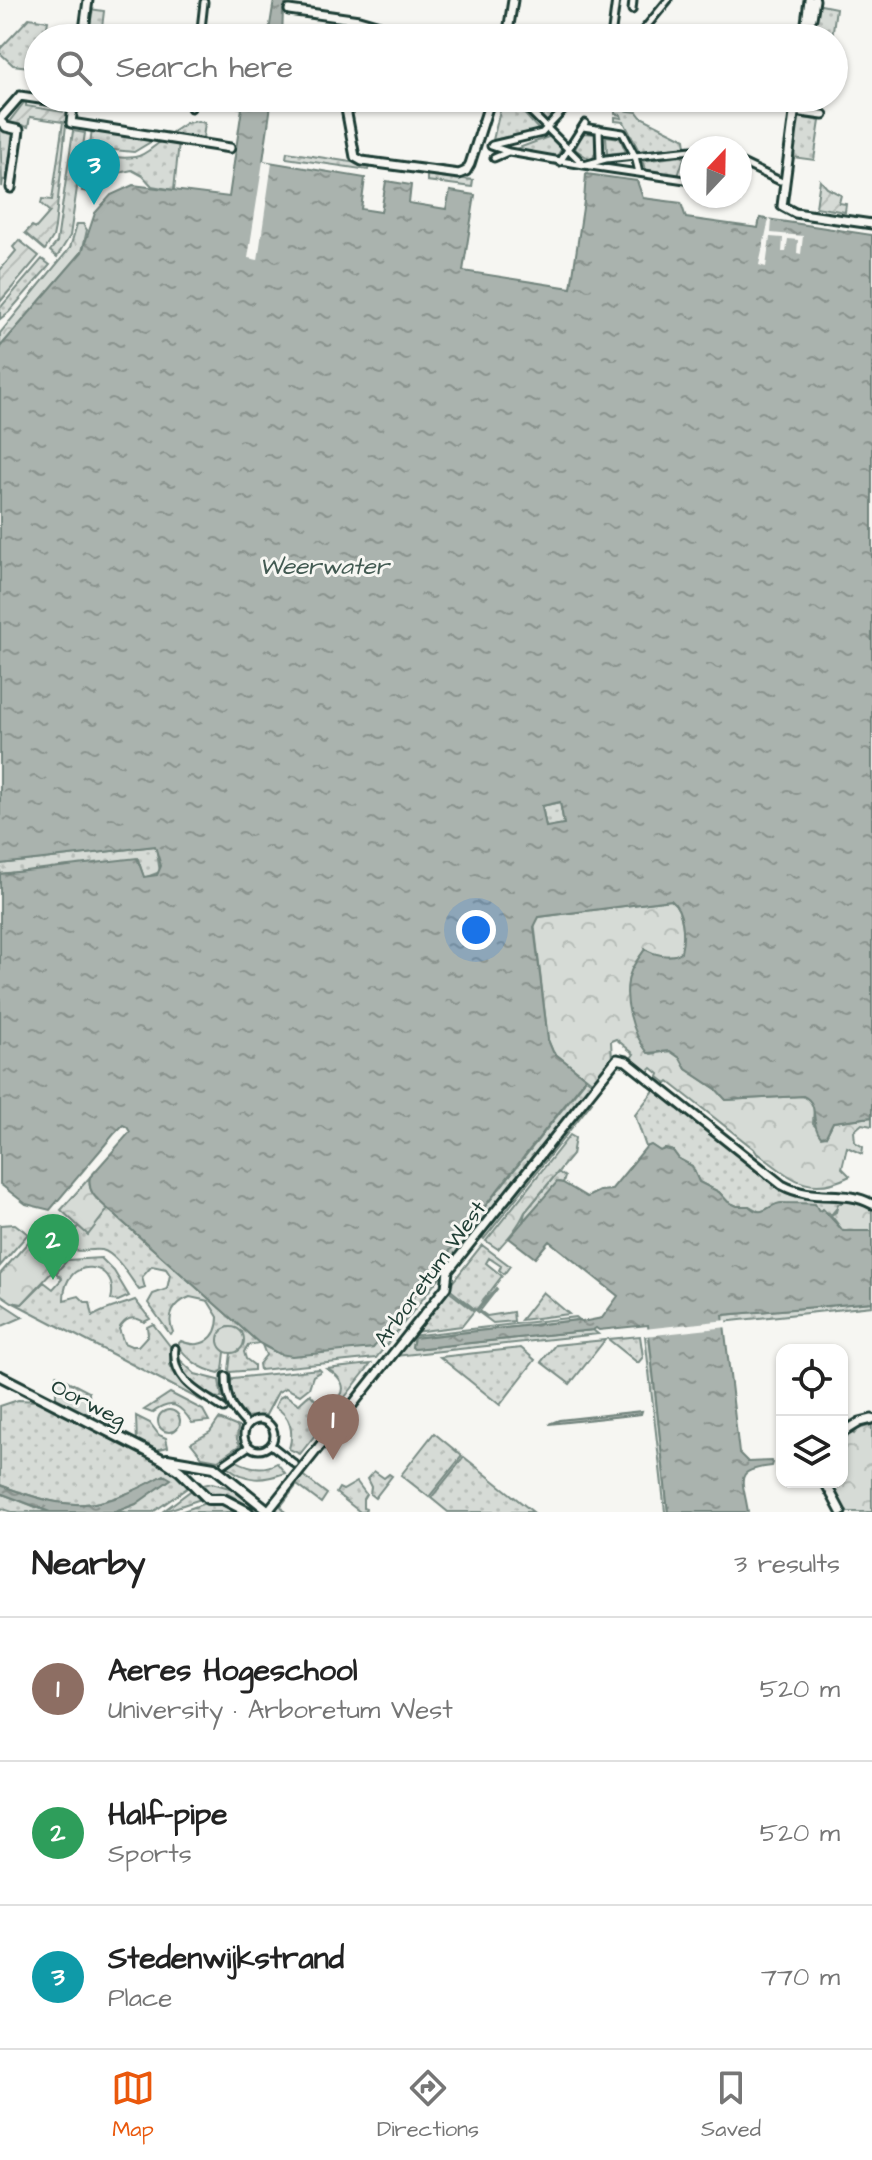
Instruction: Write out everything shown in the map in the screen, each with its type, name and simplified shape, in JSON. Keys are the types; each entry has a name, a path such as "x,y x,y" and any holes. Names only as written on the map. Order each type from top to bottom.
{"street":[{"path":"85,24 88,0"},
{"path":"509,24 513,0"},
{"path":"613,24 616,0"},
{"path":"632,10 633,0"},
{"path":"649,24 668,0"},
{"path":"805,24 809,0"},
{"path":"807,24 812,18 815,0"},
{"path":"202,24 204,2"},
{"path":"289,10 370,24"},
{"path":"11,188 19,130 6,127 0,120 20,96 24,96"},
{"path":"72,112 71,123 230,148"},
{"path":"347,112 355,157 362,161 459,174 466,171 470,164 487,112"},
{"path":"531,112 584,165"},
{"path":"559,112 542,133 491,146 560,162 680,179"},
{"path":"794,112 781,202 789,212 872,224"},
{"path":"801,112 823,115"},
{"path":"560,162 584,125 623,133 635,156 639,173"},
{"path":"599,129 600,161"},
{"path":"584,165 680,151"},
{"path":"494,158 509,152"},
{"path":"752,168 780,181"},
{"name":"Arboretum West","path":"267,1510 446,1287 448,1271 614,1060 619,1058 782,1185 807,1195 849,1196 872,1204"},
{"path":"175,1348 173,1362 178,1374 224,1409"},
{"name":"Oorweg","path":"0,1376 162,1459 208,1499 223,1499 248,1512"},
{"path":"226,1376 229,1403 247,1425"},
{"path":"220,1415 229,1403"},
{"path":"848,1429 872,1419"},
{"path":"256,1420 270,1424 274,1435 271,1445 260,1451 248,1447 243,1435 247,1425 256,1420"},
{"path":"271,1445 295,1464"},
{"path":"225,1463 248,1447"},
{"name":"Oorweg","path":"162,1459 206,1464 227,1475 267,1510"},
{"path":"187,1479 206,1464"},
{"path":"828,1488 841,1512"}],"green space":[{"path":"818,7 836,8 834,24 813,24"},
{"path":"90,9 104,11 102,24 88,24"},
{"path":"29,18 48,21 47,24 24,24 24,66 13,65 0,53 0,49"},
{"path":"24,103 24,112 67,112 55,227 45,250 25,233 32,226 36,228 50,212 41,204 42,199 52,200 63,122 30,117 28,127 9,122"},
{"path":"500,112 523,112 539,130 493,140"},
{"path":"537,112 555,112 547,122"},
{"path":"615,112 637,112 680,136 680,149 639,151 624,122 615,121 615,117 622,118"},
{"path":"799,117 820,121 814,160 792,157"},
{"path":"186,123 205,123 203,138 171,133"},
{"path":"0,128 12,131 14,137 7,180 3,180 2,187"},
{"path":"92,129 157,138 134,152 103,149 89,154"},
{"path":"73,131 85,133 70,236 57,257 50,251 57,242"},
{"path":"583,133 595,134 598,144 592,161 575,149"},
{"path":"551,136 562,148 556,158 516,149"},
{"path":"606,136 620,138 626,152 607,154"},
{"path":"163,140 179,142 174,190 152,186 132,170 91,179 88,192 82,191 92,158 139,156"},
{"path":"287,152 370,165 368,170 286,158"},
{"path":"680,156 680,170 678,176 646,171 642,161"},
{"path":"427,175 473,180 472,187 427,181"},
{"path":"820,180 827,188 841,195 839,203 846,204 845,212 816,207"},
{"path":"77,224 83,224 87,230 82,252 0,347 0,333 70,248"},
{"path":"19,240 39,256 0,302 0,270 16,251 13,247"},
{"path":"42,259 50,265 0,319 0,308"},
{"path":"560,802 564,824 546,828 542,806"},
{"path":"156,846 160,872 144,878 138,859 0,874 0,864"},
{"path":"671,900 679,910 682,924 682,952 663,955 645,949 629,977 632,1019 646,1049 651,1054 670,1051 680,1058 686,1069 716,1089 726,1100 803,1096 814,1105 813,1124 826,1136 833,1122 872,1117 872,1126 862,1124 854,1131 855,1142 863,1147 862,1154 847,1147 842,1168 850,1176 823,1185 812,1185 791,1177 758,1155 669,1082 667,1084 658,1077 659,1074 652,1068 648,1072 631,1058 634,1054 616,1039 611,1041 612,1060 593,1083 553,1052 548,1040 534,922 539,917"},
{"path":"580,1073 593,1083 376,1358 260,1370 259,1364 266,1355 262,1345 279,1354 373,1348 584,1082"},
{"path":"656,1088 795,1194 821,1199 853,1199 842,1202 831,1215 782,1203 760,1212 749,1206 728,1202 719,1192 699,1182 692,1166 679,1159 673,1151 660,1151 651,1145 646,1147 635,1115"},
{"path":"588,1099 592,1102 484,1239 480,1235"},
{"path":"570,1135 575,1138 572,1155 513,1231 498,1249 486,1241"},
{"path":"558,1172 565,1177 563,1183 559,1182 523,1221 525,1212"},
{"path":"90,1177 91,1191 108,1209 88,1235 61,1210"},
{"path":"853,1199 872,1207 872,1231 843,1231 831,1215 836,1212 838,1204"},
{"path":"108,1209 259,1343 248,1345 244,1352 246,1359 254,1365 254,1370 230,1372 231,1353 240,1349 242,1332 229,1327 222,1330 218,1341 225,1352 223,1370 219,1373 200,1366 181,1350 177,1345 181,1341 195,1344 212,1337 218,1317 208,1301 190,1297 173,1311 170,1321 173,1332 170,1334 148,1303 153,1294 167,1289 170,1275 166,1269 152,1266 142,1277 145,1288 139,1290 108,1252 68,1248 78,1226 88,1234"},
{"path":"15,1224 28,1234 0,1266 0,1225"},
{"path":"37,1232 67,1260 22,1304 12,1302 0,1294 0,1274"},
{"path":"482,1245 510,1266 504,1274 499,1270 501,1266 489,1258 486,1263 502,1276 476,1310 448,1288"},
{"path":"101,1258 114,1271 129,1296 118,1301 111,1300 112,1287 108,1277 100,1270 91,1268 81,1269 72,1275 66,1285 64,1300 79,1296 90,1302 93,1316 135,1300 150,1319 144,1322 133,1318 124,1322 119,1329 124,1343 138,1346 148,1335 147,1327 153,1324 170,1346 170,1365 175,1374 210,1405 12,1302 22,1304 44,1282 53,1289 62,1279 56,1273 67,1260"},
{"path":"496,1288 480,1311 487,1316 513,1312 514,1321 493,1323 477,1311"},
{"path":"447,1290 474,1311 462,1326 414,1332"},
{"path":"543,1292 569,1314 521,1320"},
{"path":"0,1302 23,1317 0,1327"},
{"path":"872,1302 872,1306 723,1322 722,1315"},
{"path":"576,1317 582,1322 414,1338 412,1347 593,1330 598,1334 395,1356 410,1336"},
{"path":"231,1327 240,1331 244,1340 240,1349 231,1353 222,1349 218,1340 222,1331"},
{"path":"649,1335 668,1512 665,1512 645,1336"},
{"path":"640,1336 643,1357 638,1363 608,1339"},
{"path":"605,1340 570,1384 541,1362 555,1345"},
{"path":"521,1348 535,1360 500,1405 440,1357"},
{"path":"177,1357 195,1374 219,1380 222,1398 208,1394 187,1378"},
{"path":"371,1364 300,1454 289,1449 290,1425 285,1415 275,1407 279,1398 285,1395 299,1404 310,1394 318,1403 333,1403 343,1388 340,1379 327,1369"},
{"path":"321,1371 313,1376 309,1388 300,1395 286,1388 278,1392 266,1415 246,1417 232,1400 228,1387 233,1378"},
{"path":"56,1375 89,1392 90,1419 56,1401"},
{"path":"170,1393 203,1410 209,1421 192,1423 184,1411 170,1405 152,1413 144,1410"},
{"path":"18,1400 38,1401 68,1415 170,1467 190,1486 153,1512 115,1512 136,1504 164,1475 121,1496 84,1504 47,1500 0,1485 0,1406"},
{"path":"169,1410 180,1421 169,1432 158,1421"},
{"path":"136,1416 150,1423 159,1435 166,1438 168,1447 156,1450 137,1443"},
{"path":"219,1419 238,1427 240,1445 218,1460 202,1457 191,1443 210,1432"},
{"path":"872,1425 872,1512 844,1512 831,1488 848,1488 848,1431 854,1434 858,1429"},
{"path":"434,1433 462,1456 429,1497 401,1475"},
{"path":"464,1457 533,1512 448,1512 431,1498"},
{"path":"235,1460 256,1468 277,1463 285,1473 262,1479 248,1478 228,1467"},
{"path":"374,1471 384,1478 389,1474 392,1476 375,1498 370,1494 367,1479"},
{"path":"301,1474 327,1494 321,1503 297,1485 281,1506 285,1512 279,1512 274,1508"},
{"path":"357,1482 366,1494 363,1499 364,1512 336,1493 339,1488 343,1490"},
{"path":"212,1483 233,1489 258,1507 253,1512 228,1494 211,1494 199,1486"},
{"path":"193,1489 201,1499 162,1512"},
{"path":"0,1493 50,1512 12,1512 0,1508"},
{"path":"220,1501 242,1512 180,1512"}],"water":[{"path":"274,0 287,0 282,24 270,24"},
{"name":"Weerwater","path":"241,112 270,112 263,161 365,178 361,209 381,212 386,181 411,185 409,203 446,209 450,191 475,195 463,271 571,288 586,174 637,181 643,198 680,203 686,218 758,228 760,218 872,235 872,1117 833,1122 826,1136 821,1137 812,1104 803,1096 726,1100 716,1089 686,1069 680,1058 670,1051 648,1053 637,1035 630,1014 628,981 632,968 645,949 663,955 681,952 682,924 679,910 671,900 539,917 534,927 548,1040 553,1052 586,1078 373,1348 292,1356 279,1354 259,1343 108,1209 91,1191 89,1182 130,1132 123,1125 50,1210 26,1204 0,1184 0,874 137,858 144,877 157,875 161,866 155,846 0,864 0,347 82,252 95,213 111,195 133,185 229,197","holes":["560,802 564,824 546,827 542,806"]},
{"path":"651,1145 660,1151 673,1151 679,1159 692,1166 699,1182 737,1206 762,1211 778,1203 815,1204 843,1231 872,1231 872,1302 723,1315 739,1453 748,1462 773,1463 772,1466 751,1470 743,1478 748,1512 668,1512 648,1325 412,1347 414,1338 602,1318 618,1296 549,1241 535,1258 509,1238 557,1182 587,1197 611,1190 646,1147"},
{"path":"642,1411 641,1414 549,1424 559,1420"},
{"path":"164,1475 171,1479 136,1504 115,1512 50,1512 0,1493 0,1485 47,1500 84,1504 121,1496"}],"pier":[{"path":"263,161 272,163 258,260 248,258"},
{"path":"769,219 772,220 771,233 803,236 801,254 797,253 798,240 788,239 786,252 782,252 783,238 770,237 766,267 759,265"},
{"path":"727,1320 728,1327 645,1336 644,1329"}],"place":[{"name":"Stedenwijkstrand","path":"94,205"},
{"name":"Half-pipe","path":"53,1280"},
{"name":"Aeres Hogeschool","path":"333,1460"}]}
